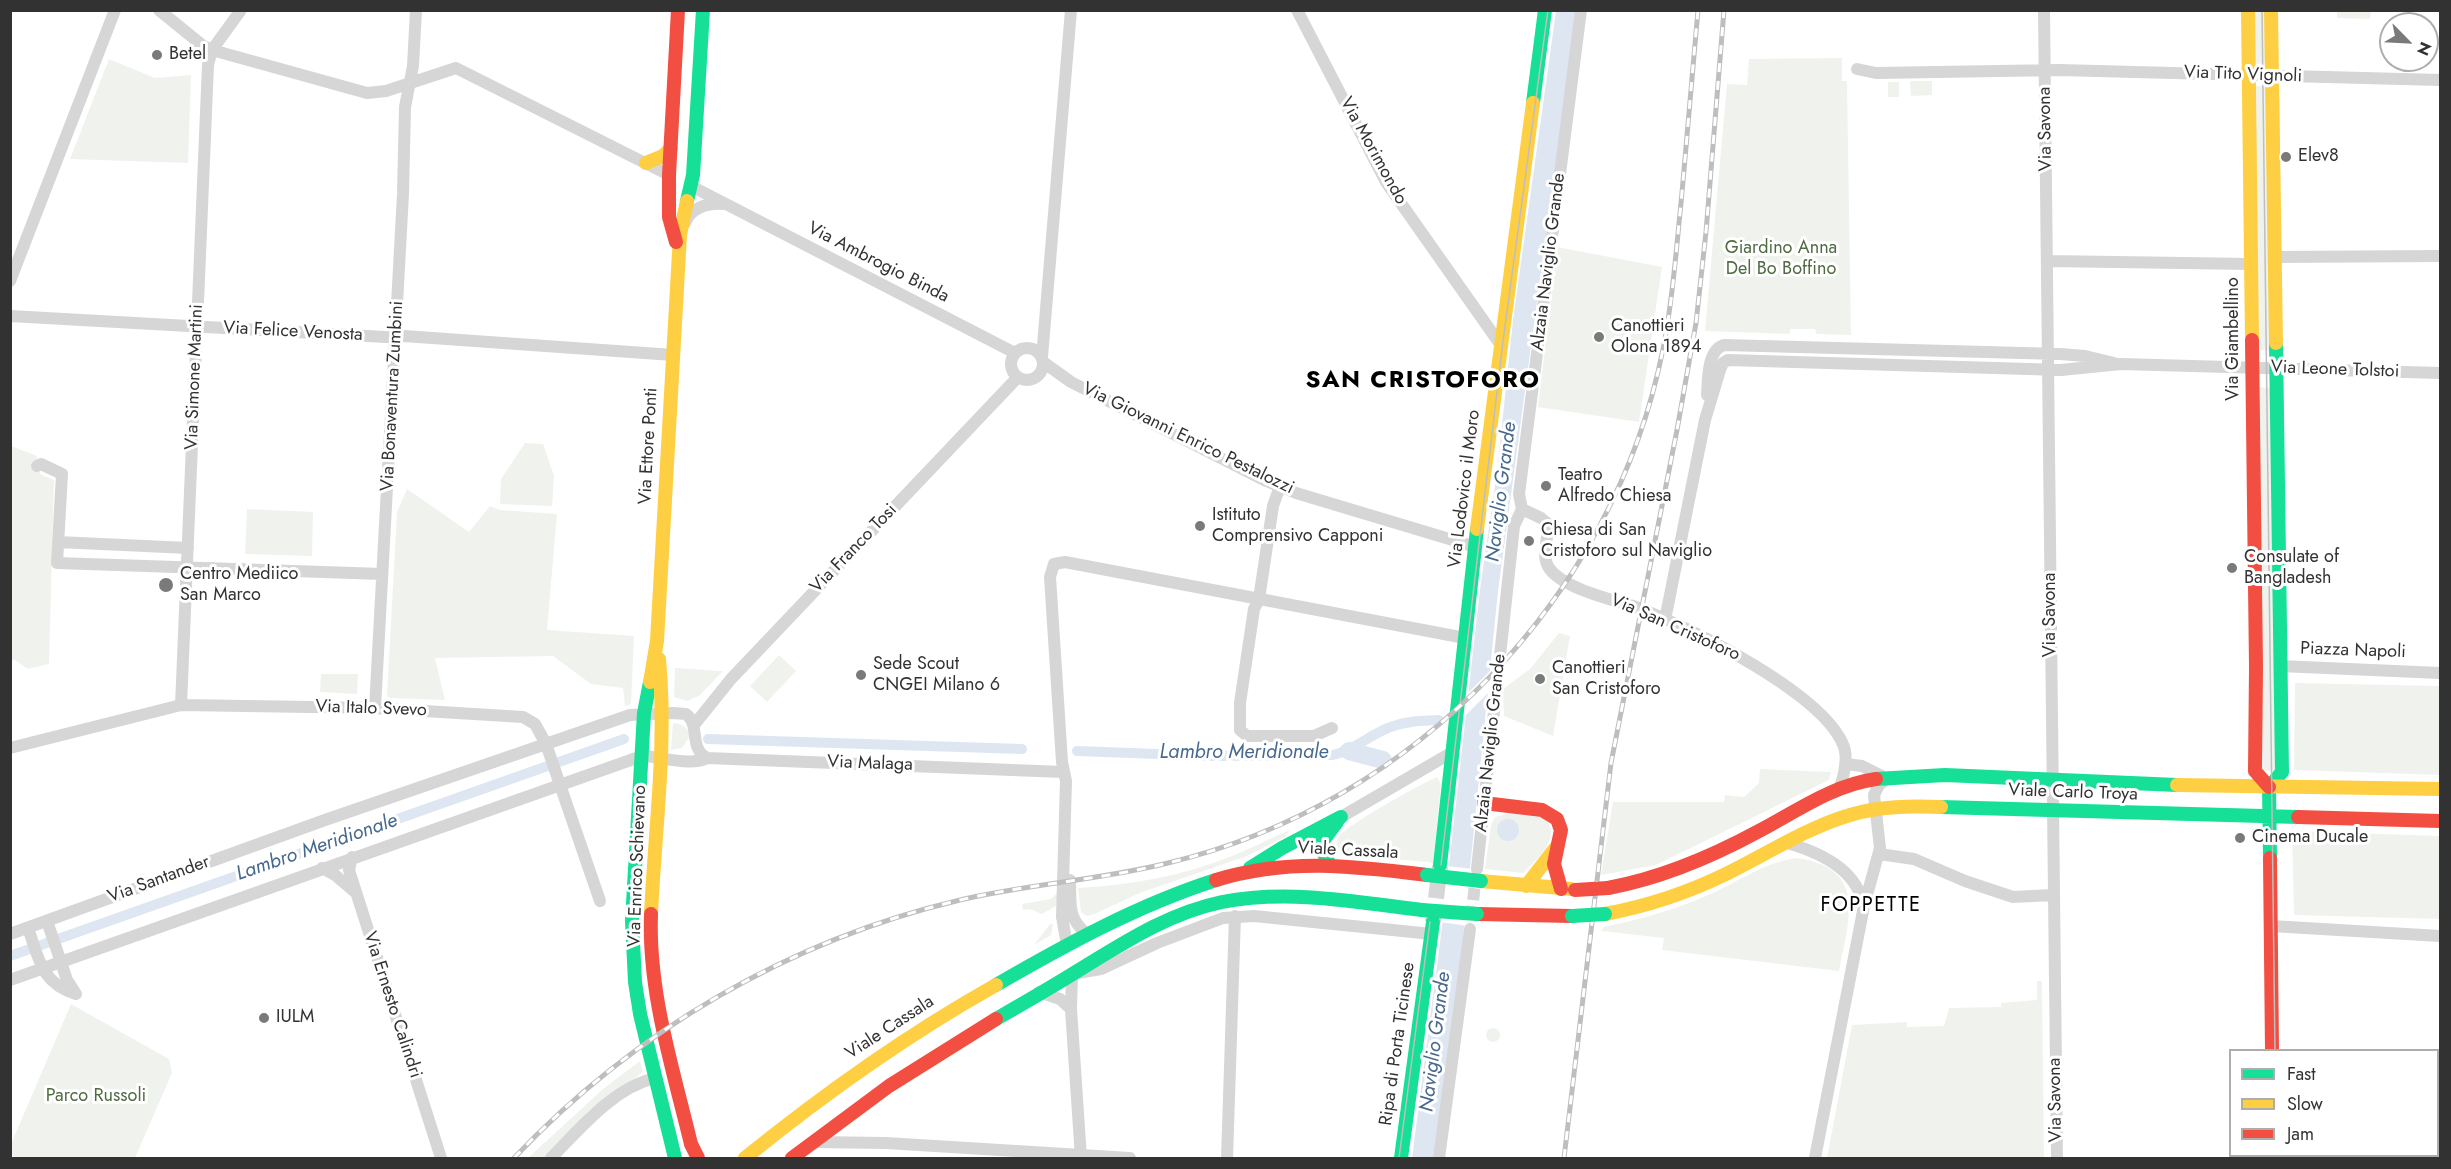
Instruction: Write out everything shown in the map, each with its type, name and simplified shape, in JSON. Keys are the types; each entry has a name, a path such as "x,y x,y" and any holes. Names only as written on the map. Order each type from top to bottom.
{"street":[{"path":"10,281 115,10"},
{"name":"Via Ambrogio Binda","path":"159,10 202,45 212,50 358,91 378,93 456,68 1015,353"},
{"path":"212,50 241,10"},
{"name":"Via Bonaventura Zumbini","path":"375,708 396,336 405,107 410,84 416,10"},
{"name":"Via Ettore Ponti","path":"678,10 669,175 669,217 679,253"},
{"name":"Via Ettore Ponti","path":"644,713 657,641 680,235 694,162 703,10"},
{"path":"1038,376 1043,368 1043,325 1071,10"},
{"name":"Via Morimondo","path":"1298,10 1386,182 1500,344"},
{"name":"Via Lodovico il Moro","path":"1440,865 1451,753 1500,344 1545,10"},
{"name":"Alzaia Naviglio Grande","path":"1477,869 1514,526 1522,509 1519,494 1581,10"},
{"name":"Via Savona","path":"2044,10 2057,1158"},
{"name":"Via Giambellino","path":"2248,10 2256,667"},
{"path":"2271,10 2280,666"},
{"name":"Via Simone Martini","path":"182,705 208,65 212,50"},
{"name":"Via Savona","path":"1857,69 1876,73 2045,71"},
{"name":"Via Tito Vignoli","path":"2045,71 2440,80"},
{"path":"646,163 663,156 671,148"},
{"path":"680,235 687,217 692,212 707,204 724,204"},
{"path":"2275,257 2440,256"},
{"path":"2048,261 2251,264"},
{"name":"Via Felice Venosta","path":"10,316 396,336 673,355"},
{"path":"1018,377 1011,367 1012,359 1015,353 1024,348 1031,348 1043,325"},
{"name":"Via Leone Tolstoi","path":"1705,420 1710,368 1718,346 2049,354 2085,356 2121,364"},
{"path":"1755,359 1753,352 1756,346"},
{"name":"Via Giovanni Enrico Pestalozzi","path":"1031,348 1071,382 1264,480 1476,547"},
{"path":"1943,366 1949,361 1945,350"},
{"name":"Via Leone Tolstoi","path":"1705,420 1723,363 1735,358 2049,370 2086,369 2121,364 2440,373"},
{"name":"Via Giovanni Enrico Pestalozzi","path":"1018,377 1028,380 1038,376 1071,382"},
{"name":"Via Franco Tosi","path":"694,724 746,663 1018,377"},
{"path":"1665,620 1705,420"},
{"path":"37,466 41,464 62,474 57,563 382,574"},
{"path":"1281,486 1273,506 1259,599 1254,609 1239,703 1240,730 1246,736 1314,736 1332,728"},
{"name":"Via San Cristoforo","path":"1522,509 1547,523 1545,560 1548,567 1563,580 1665,620 1738,654 1803,699 1830,723 1844,748 1845,764 1840,787"},
{"path":"58,542 188,548"},
{"path":"1081,1157 1071,1009 1072,974 1062,917 1066,781 1050,577 1054,564 1065,562 1466,638"},
{"name":"Via Ettore Ponti","path":"657,641 662,713"},
{"name":"Piazza Napoli","path":"2269,787 2282,772 2280,666 2440,673"},
{"name":"Piazza Napoli","path":"2256,667 2255,771 2269,787 2272,1049"},
{"name":"Via Italo Svevo","path":"10,748 182,705 375,708 524,717 535,724 548,747"},
{"name":"Via Santander","path":"10,934 29,931 325,820 548,747 630,716 644,713 686,714 694,724"},
{"name":"Via Enrico Schievano","path":"644,713 633,891 633,950 640,1014 675,1158"},
{"name":"Via Enrico Schievano","path":"662,713 651,920 652,956 664,1027 691,1144 698,1158"},
{"path":"694,724 694,740 701,754 707,758"},
{"path":"678,760 694,740"},
{"path":"548,747 559,782"},
{"name":"Viale Cassala","path":"1341,817 1451,753"},
{"path":"10,980 60,958 277,884 559,782 642,756"},
{"name":"Via Malaga","path":"642,756 660,756 670,760 702,761 707,758 1064,772"},
{"path":"1815,1158 1864,906 1881,844 1870,811 1876,790 1888,776 1862,766 1845,764"},
{"name":"Viale Carlo Troya","path":"1608,888 1657,877 1691,864 1840,787 1863,779 1888,776 2269,787"},
{"name":"Via Enrico Schievano","path":"559,782 600,901"},
{"path":"2269,787 2440,789"},
{"path":"1484,803 1547,811 1557,819 1561,833 1557,846 1555,874 1561,889"},
{"name":"Viale Carlo Troya","path":"1072,974 1131,936 1191,910 1251,898 1303,897 1422,910 1531,916 1605,914 1644,907 1695,890 1843,817 1870,811 1908,806 2270,816"},
{"path":"2270,816 2440,821"},
{"path":"1330,865 1322,853 1322,838 1341,817"},
{"path":"1245,872 1282,848 1341,817"},
{"path":"1063,840 1070,875 1074,921 1078,928 1087,934"},
{"path":"1787,843 1817,854 1842,869 1860,890 1864,906"},
{"path":"1526,886 1557,846"},
{"path":"1879,854 1914,859 1965,881 2013,897 2053,895"},
{"name":"Via Ernesto Calindri","path":"352,857 348,869 441,1158"},
{"name":"Viale Cassala","path":"745,1158 825,1093 942,1014 1087,934 1171,894 1245,872 1294,865 1375,869 1561,889 1608,888"},
{"path":"322,868 356,892"},
{"path":"1227,1158 1235,916"},
{"path":"792,1158 910,1071 1039,992 1072,974 1101,969 1196,927 1223,918 1254,916 1432,928"},
{"path":"29,931 41,965 55,984 76,994 67,980 48,924"},
{"path":"2271,927 2440,936"},
{"name":"Ripa di Porta Ticinese","path":"1401,1158 1432,928"},
{"path":"1439,1158 1470,928"},
{"path":"1039,992 1060,999 1071,1009"},
{"path":"551,1158 614,1100 633,1086 655,1078"},
{"path":"841,1120 845,1135 851,1142"},
{"path":"812,1142 851,1142 1081,1157 1130,1158"}],"green space":[{"path":"2253,11 2269,11 2269,63 2255,64"},
{"path":"2337,11 2371,11 2370,19 2337,18"},
{"name":"Giardino Anna Del Bo Boffino","path":"1842,58 1842,81 1847,81 1851,335 1816,334 1815,329 1790,329 1790,334 1705,331 1727,84 1747,85 1749,59"},
{"path":"109,59 155,78 191,75 188,163 70,159"},
{"path":"1910,81 1932,81 1932,95 1911,96"},
{"path":"1888,82 1899,82 1899,97 1888,97"},
{"path":"2255,86 2269,86 2272,351 2256,350"},
{"name":"Canottieri Olona 1894","path":"1557,247 1662,267 1639,422 1538,407"},
{"path":"2256,387 2272,388 2277,771 2263,771"},
{"path":"525,443 543,444 554,476 552,506 500,504 501,479"},
{"path":"11,446 37,456 40,474 54,480 49,664 28,669 15,660 11,660"},
{"path":"407,489 469,532 490,506 500,510 557,514 547,630 634,636 631,704 625,706 623,688 591,684 553,656 435,658 445,700 387,696 397,512"},
{"path":"247,509 313,512 312,556 245,554"},
{"name":"Canottieri San Cristoforo","path":"1559,633 1570,636 1553,736 1504,716 1503,689 1530,669"},
{"path":"779,655 796,671 767,702 750,686"},
{"path":"675,668 723,671 699,696 687,701 674,697"},
{"path":"321,674 358,674 357,694 320,692"},
{"path":"2295,683 2440,686 2440,775 2294,770"},
{"path":"673,723 684,726 690,736 682,748 671,750"},
{"path":"1760,769 1831,772 1829,780 1656,865 1601,875 1613,802 1724,802 1725,795 1744,797 1759,783"},
{"path":"1437,777 1441,784 1433,864 1351,856 1337,847 1338,838 1354,824"},
{"path":"1510,813 1546,818 1550,826 1551,834 1546,848 1523,873 1485,869 1491,825 1495,817"},
{"path":"1290,830 1285,837 1247,856 1140,893 1092,915 1087,916 1081,912 1078,888 1134,882 1209,865"},
{"path":"2292,831 2440,836 2440,919 2294,915"},
{"path":"1797,858 1820,864 1835,873 1844,885 1849,915 1839,971 1662,950 1664,938 1601,931 1604,927 1681,906 1717,891 1761,868"},
{"path":"1059,891 1056,906 1042,914 1030,909 1023,910 1022,904 1051,899"},
{"path":"1050,924 1053,924 1051,935 1034,945"},
{"path":"2037,981 2042,981 2044,1158 1827,1158 1852,1025 1907,1022 1907,1027 1944,1026 1949,1008 2001,1007 2001,1003 2037,1000"},
{"name":"Parco Russoli","path":"71,1004 169,1059 172,1073 135,1158 17,1158 11,1155 11,1144"},
{"path":"1493,1028 1498,1030 1500,1035 1498,1040 1493,1042 1488,1040 1486,1035 1488,1030"},
{"path":"640,1061 643,1072 606,1101 544,1158 528,1158 603,1089"}],"water":[{"name":"Naviglio Grande","path":"1556,11 1579,11 1559,139 1498,591 1457,997 1434,1158 1412,1158 1443,919 1480,589 1497,473 1513,320"},
{"path":"1508,819 1516,822 1519,830 1516,838 1508,841 1500,838 1497,830 1500,822"}],"pier":[{"path":"1493,668 1491,690 1462,719 1465,696"},
{"path":"1446,866 1473,869 1468,926 1440,922"}],"waterway":[{"name":"Lambro Meridionale","path":"1077,751 1212,756 1333,755 1348,750 1394,726 1439,720"},
{"name":"Lambro Meridionale","path":"10,956 624,739"},
{"name":"Lambro Meridionale","path":"708,739 1022,749"},
{"path":"1349,751 1383,760"}],"tunnel":[{"path":"1433,922 1440,866"},
{"path":"1471,918 1476,876"}],"tram line":[{"path":"1441,865 1503,341 1548,10"},
{"path":"2262,10 2275,1049"},
{"path":"1399,1158 1430,922"}],"railway":[{"path":"514,1158 561,1112 610,1070 663,1031 718,996 776,966 835,939 897,917 960,900 1142,869 1258,834 1343,793 1420,740 1490,677 1550,605 1600,526 1638,440 1663,349 1669,312 1698,10"},
{"path":"1564,1158 1611,763 1696,323 1706,232 1724,10"}],"traffic: fast":[{"path":"687,201 693,175 703,10"},
{"path":"1533,103 1545,10"},
{"path":"2270,858 2269,787 2282,772 2276,343"},
{"path":"1440,865 1477,529"},
{"path":"650,682 644,713 632,921 635,982 640,1014 675,1158"},
{"path":"1876,779 1945,775 2177,785"},
{"path":"1941,807 2298,817"},
{"path":"1250,868 1282,848 1341,817"},
{"path":"1330,865 1323,852 1322,842 1337,822"},
{"path":"1427,875 1481,881"},
{"path":"996,985 1103,926 1159,901 1216,880"},
{"path":"996,1019 1148,930 1184,913 1222,902 1247,898 1297,897 1422,910"},
{"path":"1422,910 1477,914"},
{"path":"1572,916 1605,914"},
{"path":"1401,1158 1433,922"}],"traffic: slow":[{"path":"2248,10 2252,340"},
{"path":"2271,10 2276,343"},
{"path":"1477,529 1533,103"},
{"path":"646,163 663,156 671,148"},
{"path":"650,682 657,641 680,235 687,201"},
{"path":"651,914 662,723 659,659"},
{"path":"2177,785 2440,789"},
{"path":"1605,914 1652,903 1697,887 1834,820 1884,808 1941,807"},
{"path":"1526,886 1557,846"},
{"path":"1481,881 1571,889"},
{"path":"745,1158 867,1066 930,1024 996,985"}],"traffic: jam":[{"path":"676,242 669,217 669,175 678,10"},
{"path":"2252,340 2255,771 2269,787"},
{"path":"1608,888 1648,879 1686,866 1741,841 1830,793 1876,779"},
{"path":"1484,803 1542,810 1557,819 1561,830 1554,864 1561,889"},
{"path":"2298,817 2440,821"},
{"path":"2270,858 2272,1049"},
{"path":"1216,880 1243,873 1295,866 1347,867 1427,875"},
{"path":"1575,890 1608,888"},
{"path":"651,914 653,972 663,1030 691,1144 698,1158"},
{"path":"1477,914 1572,916"},
{"path":"792,1158 889,1086 996,1019"}],"place":[{"name":"Betel","path":"157,55"},
{"name":"Elev8","path":"2286,157"},
{"name":"Canottieri Olona 1894","path":"1599,337"},
{"name":"Teatro Alfredo Chiesa","path":"1546,486"},
{"name":"Istituto Comprensivo Capponi","path":"1200,526"},
{"name":"Chiesa di San Cristoforo sul Naviglio","path":"1529,541"},
{"name":"Consulate of Bangladesh","path":"2232,568"},
{"name":"Centro Mediico San Marco","path":"166,585"},
{"name":"Sede Scout CNGEI Milano 6","path":"861,675"},
{"name":"Canottieri San Cristoforo","path":"1540,679"},
{"name":"Cinema Ducale","path":"2240,838"},
{"name":"IULM","path":"264,1018"}],"district":[{"name":"SAN CRISTOFORO","path":"1423,381"},
{"name":"FOPPETTE","path":"1871,906"}]}
